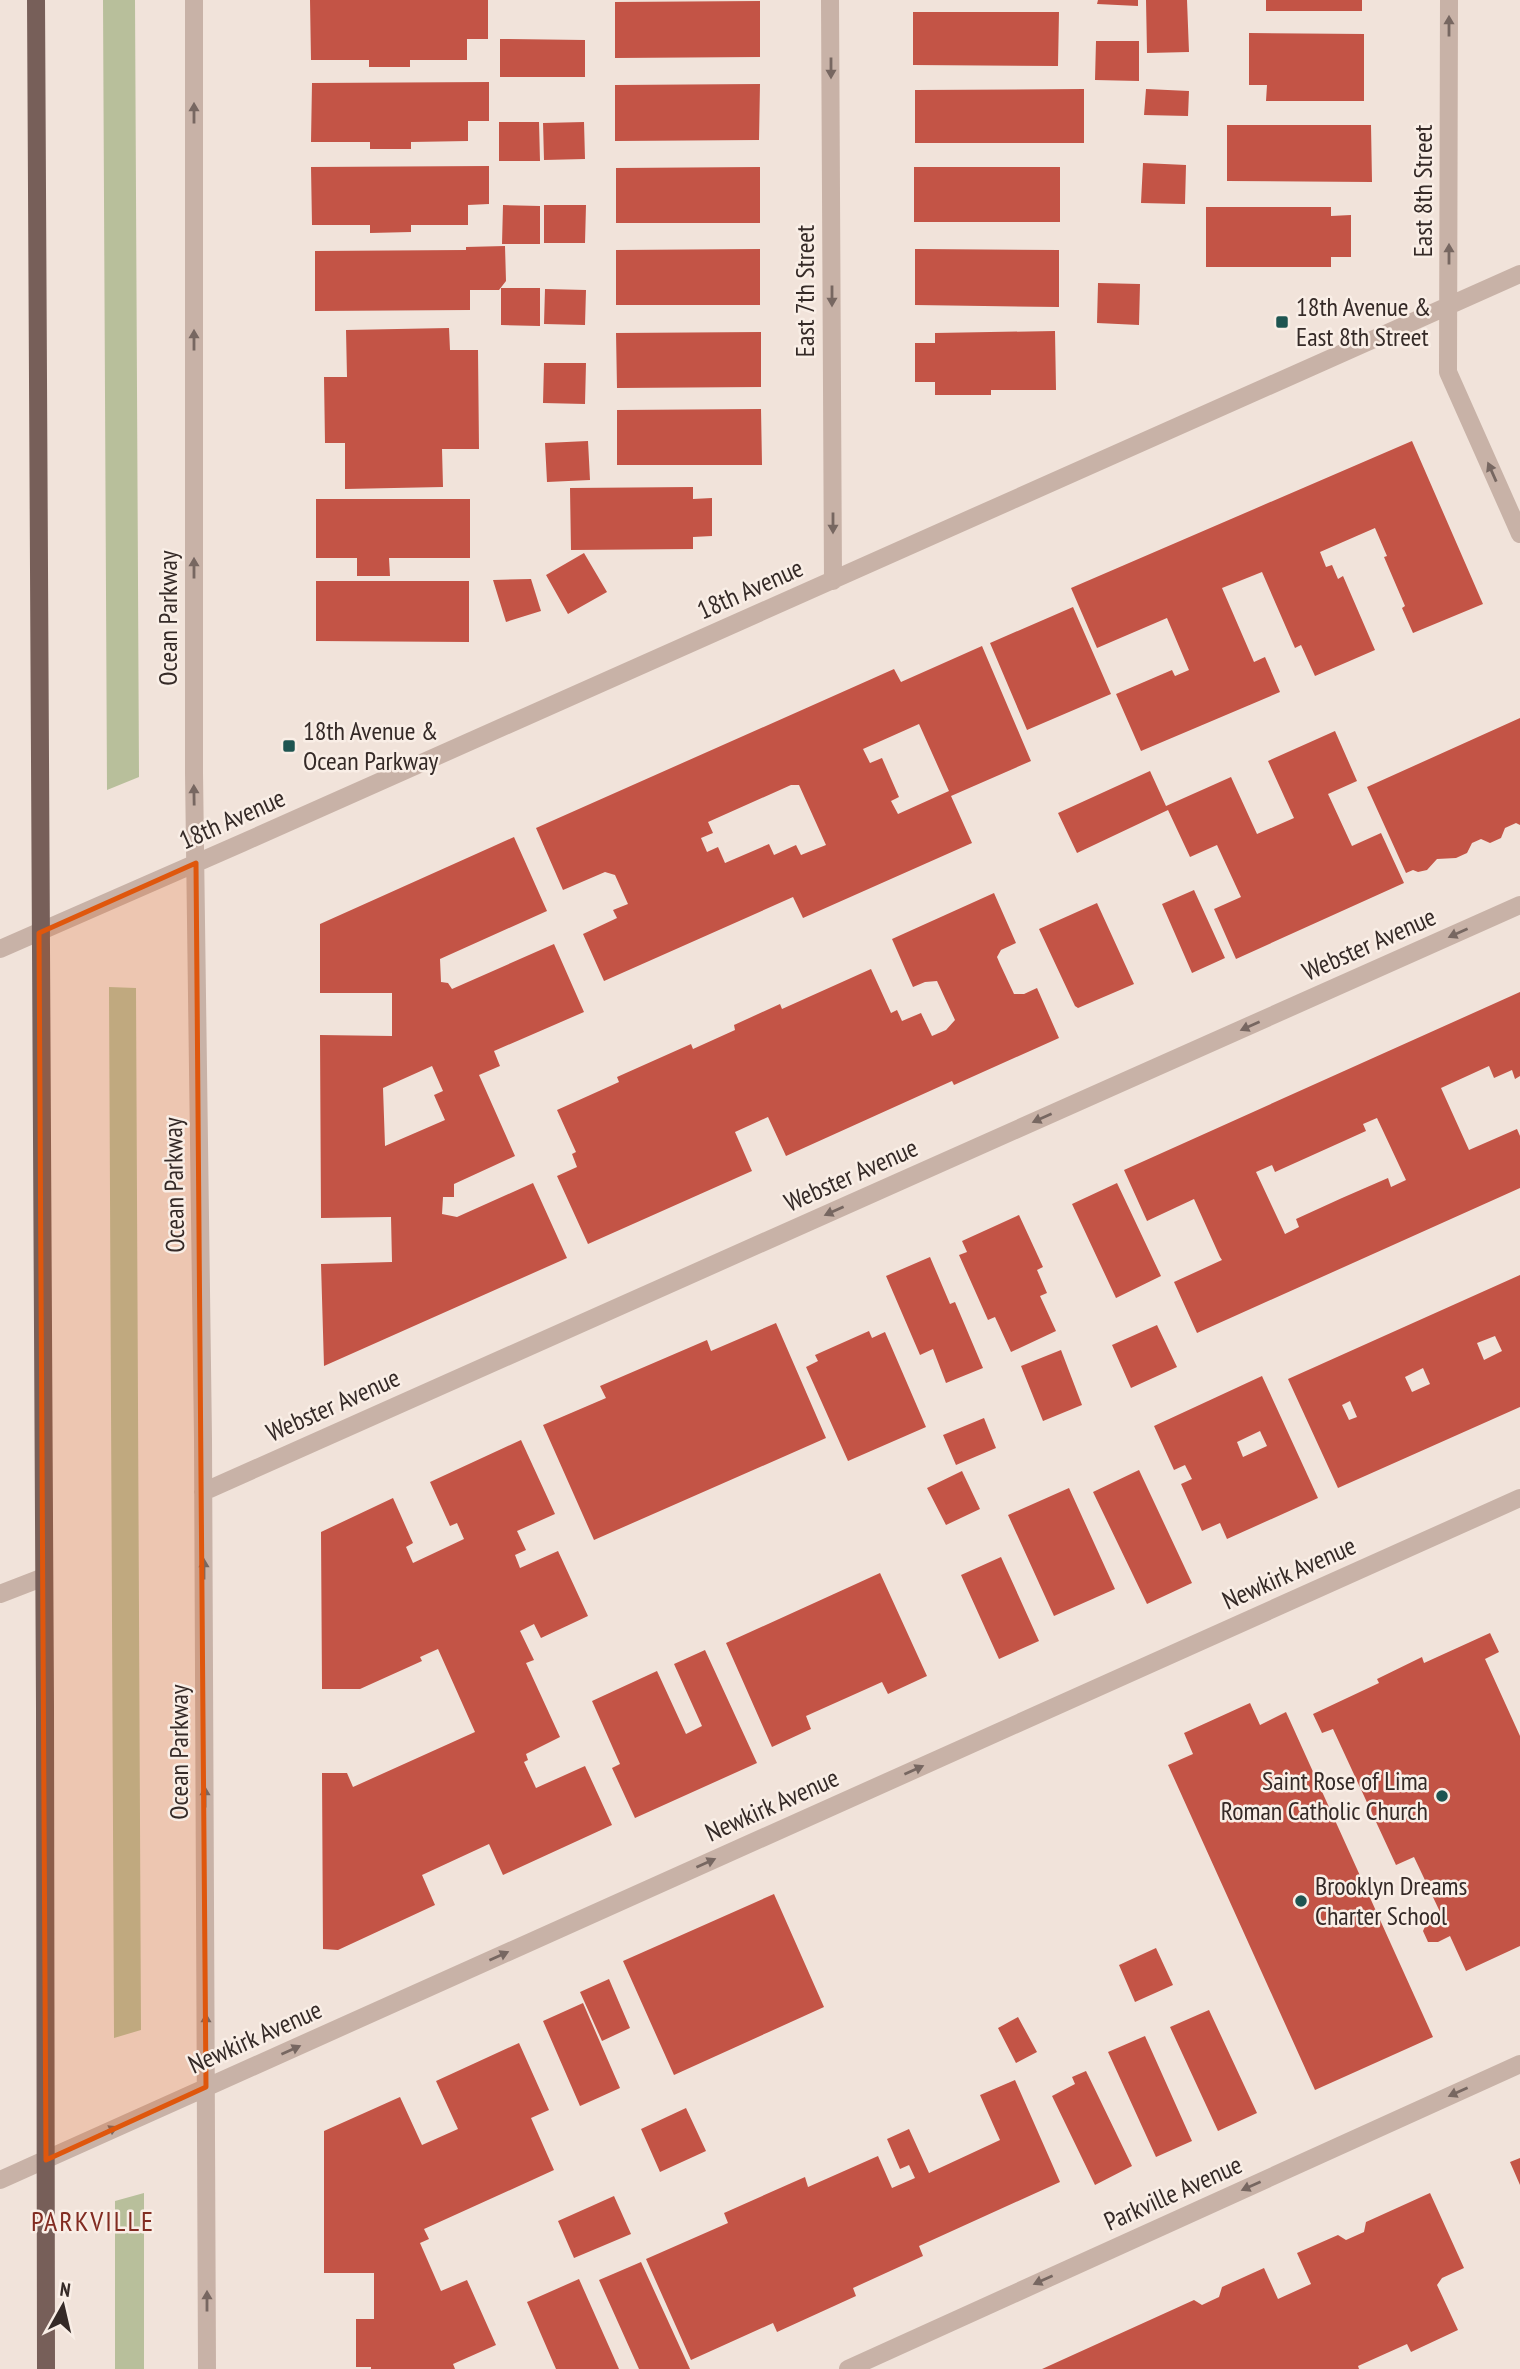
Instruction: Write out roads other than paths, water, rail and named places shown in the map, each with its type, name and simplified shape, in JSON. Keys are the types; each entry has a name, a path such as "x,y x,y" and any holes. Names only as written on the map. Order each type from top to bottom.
{"main road":[{"path":"36,0 46,2369"}],"street":[{"name":"Ocean Parkway","path":"194,0 195,863 204,1492 207,2369"},
{"name":"East 7th Street","path":"830,0 833,581"},
{"name":"East 8th Street","path":"1449,0 1448,372 1520,534"},
{"name":"18th Avenue","path":"0,949 1520,274"},
{"name":"Webster Avenue","path":"204,1492 1520,905"},
{"name":"Newkirk Avenue","path":"0,2180 1520,1498"},
{"path":"0,1594 44,1577"},
{"name":"Parkville Avenue","path":"848,2369 1520,2064"}],"place":[{"name":"18th Avenue & East 8th Street","path":"1282,322"},
{"name":"18th Avenue & Ocean Parkway","path":"289,746"},
{"name":"Saint Rose of Lima Roman Catholic Church","path":"1442,1796"},
{"name":"Brooklyn Dreams Charter School","path":"1301,1901"}],"district":[{"name":"PARKVILLE","path":"93,2221"}]}
